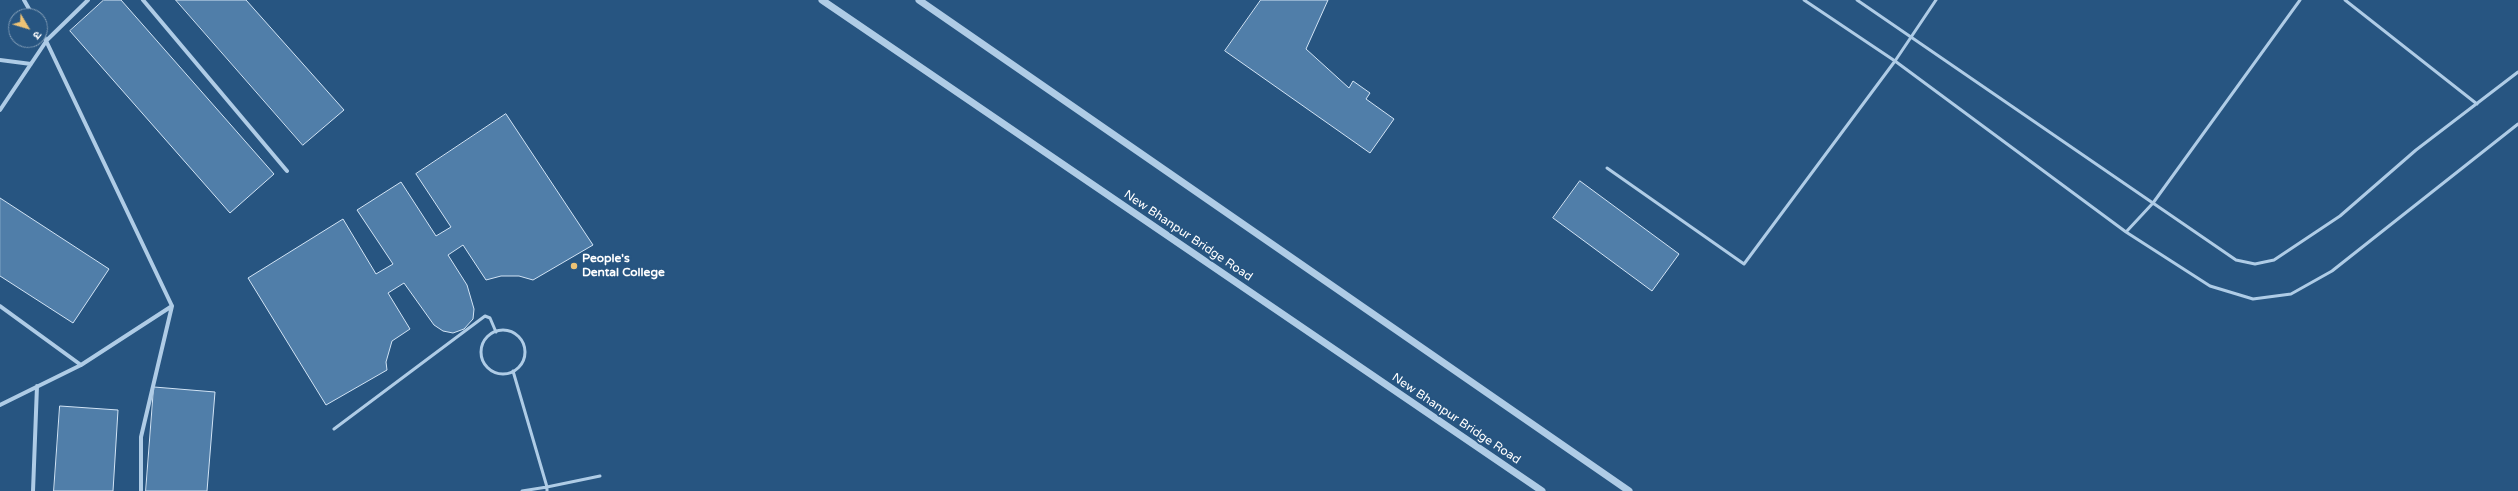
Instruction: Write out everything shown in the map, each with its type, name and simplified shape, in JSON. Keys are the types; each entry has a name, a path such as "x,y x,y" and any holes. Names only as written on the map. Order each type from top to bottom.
{"street":[{"path":"48,39 88,0"},
{"path":"143,0 287,171"},
{"name":"New Bhanpur Bridge Road","path":"822,0 1542,491"},
{"path":"919,0 1629,491"},
{"path":"48,42 172,306 141,436 141,491"},
{"path":"0,110 42,48"},
{"path":"0,60 31,64"},
{"path":"0,306 81,365"},
{"path":"0,405 81,365 172,306"},
{"path":"33,491 37,386"}],"lane":[{"path":"1804,0 1895,61 2126,232 2210,286 2254,299 2291,294 2332,271 2518,124"},
{"path":"1856,0 2236,260 2255,264 2274,260 2340,216 2416,150 2518,72"},
{"path":"1607,168 1744,264 1895,61 1936,0"},
{"path":"2126,232 2153,204 2300,0"},
{"path":"2345,0 2477,104"},
{"path":"334,429 485,316 490,318 496,332"},
{"path":"496,332 511,332 522,341 525,348 523,362 513,371 506,374 493,372 483,362 482,347 490,335 496,332"},
{"path":"513,371 547,491"},
{"path":"522,491 600,476"}],"building":[{"path":"104,0 121,0 274,174 230,213 70,31"},
{"path":"176,0 246,0 344,110 303,145"},
{"path":"1261,0 1328,0 1306,49 1349,88 1353,81 1370,93 1366,99 1394,119 1370,153 1225,51"},
{"path":"506,114 593,245 533,280 519,276 501,276 486,280 463,245 448,255 467,285 474,309 473,319 464,329 453,333 443,331 434,325 404,283 388,293 410,329 392,341 386,362 387,370 326,405 248,278 343,219 376,274 393,264 357,210 401,182 436,236 451,227 416,174"},
{"path":"1580,181 1679,254 1652,291 1553,218"},
{"path":"0,198 109,269 73,323 0,276"},
{"path":"154,387 215,392 207,491 146,491"},
{"path":"60,406 118,410 113,491 54,491"}],"place":[{"name":"People's Dental College","path":"574,266"}]}
